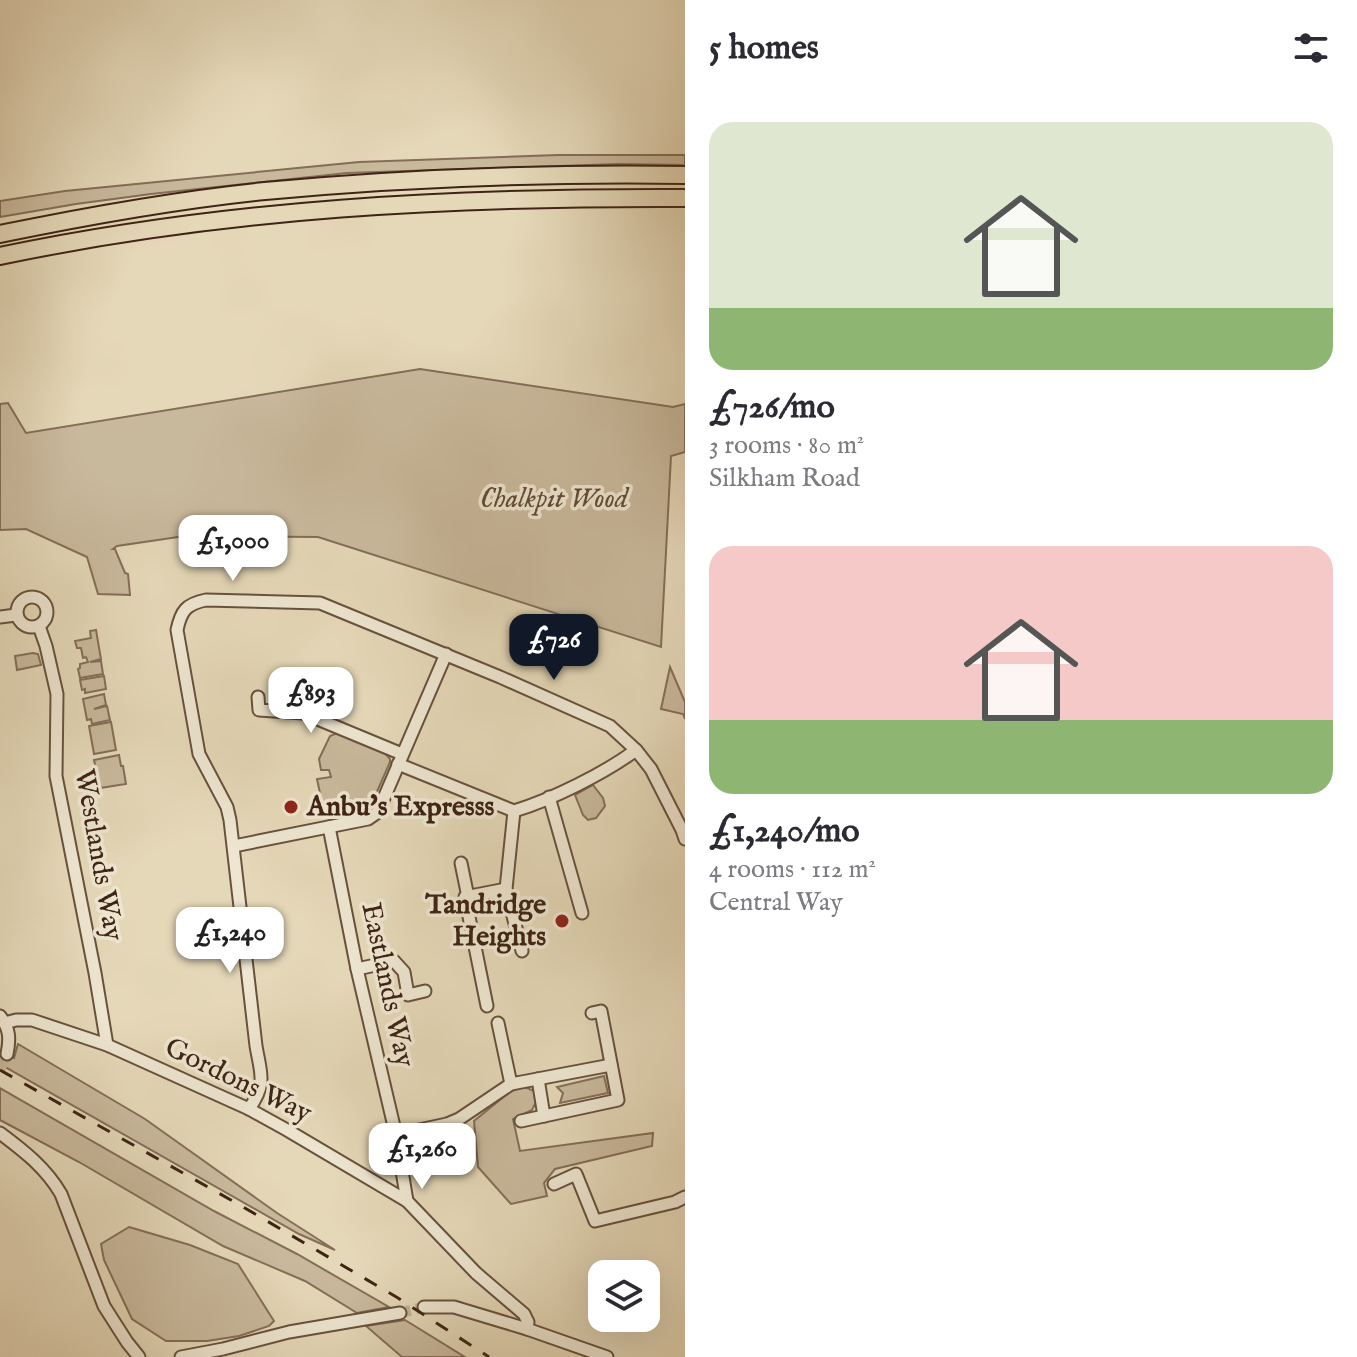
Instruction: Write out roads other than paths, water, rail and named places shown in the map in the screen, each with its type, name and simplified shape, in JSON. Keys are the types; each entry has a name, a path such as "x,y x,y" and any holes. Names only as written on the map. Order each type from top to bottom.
{"highway":[{"path":"0,234 158,205 289,189 471,178 685,175"},
{"path":"0,256 147,229 301,210 456,202 685,198"}],"street":[{"path":"30,597 40,599 47,613 39,626 27,627 18,621 16,615 21,601 30,597"},
{"path":"249,1109 262,1089 262,1080 234,846 227,807 199,754 177,630 183,611 193,603 206,600 320,603 610,726 651,769 685,839"},
{"path":"0,617 16,615"},
{"name":"Westlands Way","path":"39,626 57,694 56,776 107,1045"},
{"path":"234,846 368,819 378,812 446,654"},
{"path":"258,697 259,710 303,713 514,811 621,762 636,750"},
{"path":"549,797 582,913"},
{"path":"514,811 506,889 522,951"},
{"name":"Eastlands Way","path":"329,827 357,969 396,1135 407,1201"},
{"path":"461,863 468,897"},
{"path":"487,1006 465,897 506,889"},
{"path":"357,969 394,961 404,972 408,995 425,991"},
{"path":"521,1121 618,1100 601,1011 592,1013"},
{"path":"3,1020 10,1038 7,1054"},
{"name":"Gordons Way","path":"3,1020 32,1020 107,1045 249,1109 407,1201 476,1273 524,1314 527,1329"},
{"path":"498,1023 511,1084"},
{"path":"396,1135 459,1119 511,1084 611,1065"},
{"path":"538,1079 544,1116"},
{"path":"0,1133 32,1157 61,1194 104,1306 139,1357"},
{"path":"554,1184 576,1174 595,1221 685,1197"},
{"path":"424,1307 454,1307 607,1357"},
{"path":"181,1357 289,1332 400,1313"}],"tunnel":[{"path":"0,1069 7,1054"},
{"path":"400,1313 424,1307"}],"railway":[{"path":"0,1070 238,1204 398,1298 489,1357"}],"place":[{"name":"Anbu's Expresss","path":"291,807"},
{"name":"Tandridge Heights","path":"562,921"}],"park label":[{"name":"Chalkpit Wood","path":"554,499"}]}
